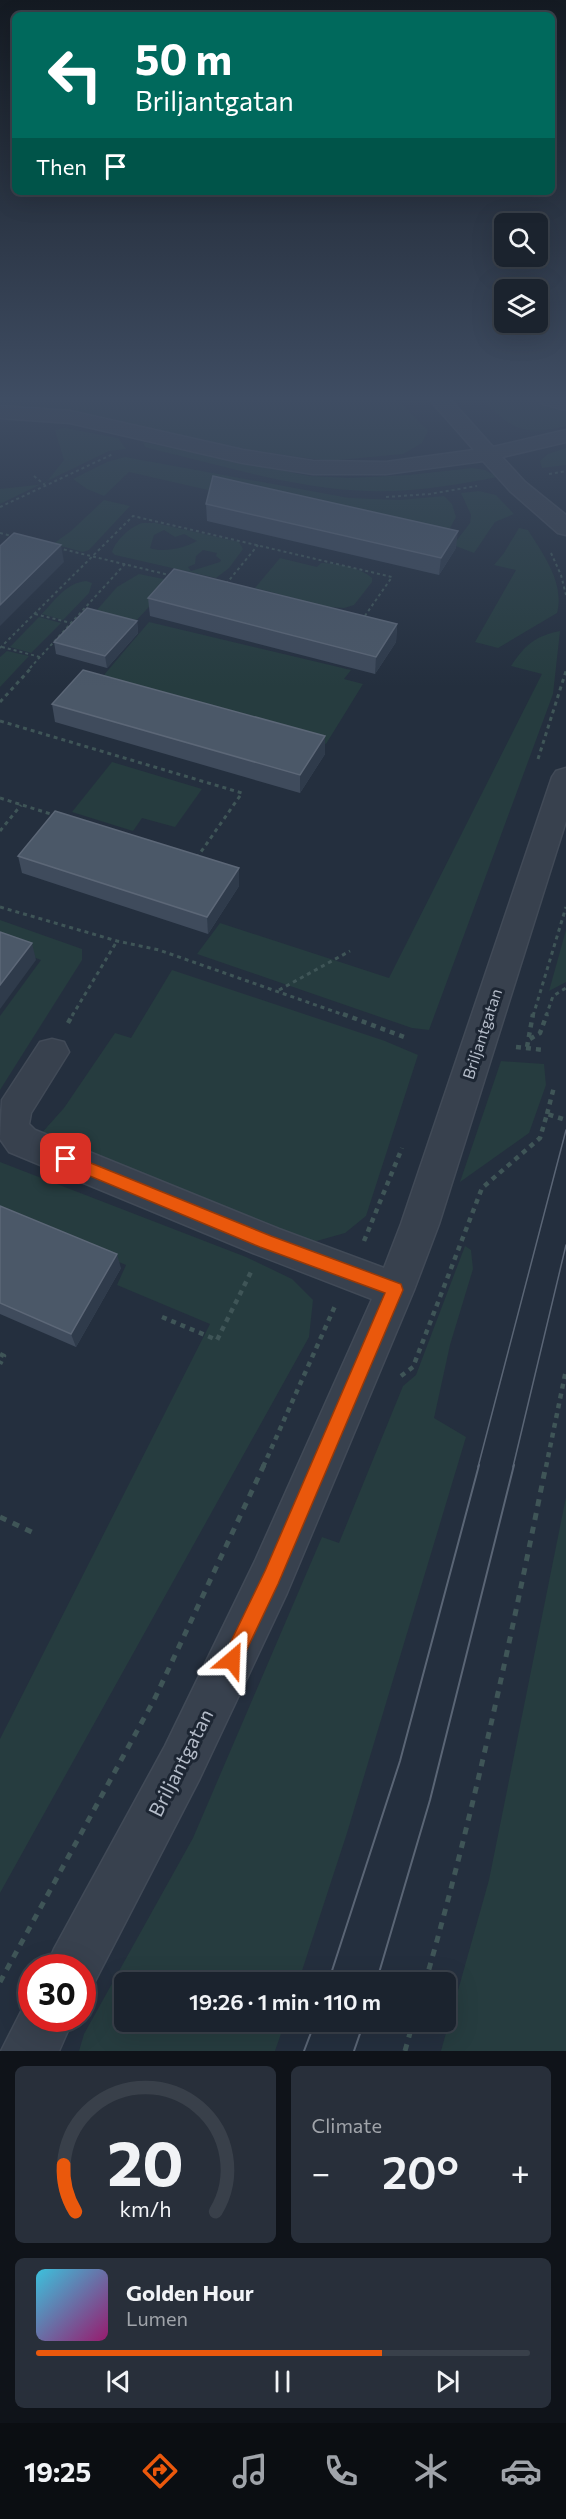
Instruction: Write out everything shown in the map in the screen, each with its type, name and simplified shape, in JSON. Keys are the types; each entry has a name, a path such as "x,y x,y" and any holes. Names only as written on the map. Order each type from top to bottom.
{"street":[{"path":"527,496 560,521"},
{"path":"553,496 556,499 560,521"},
{"name":"Briljantgatan","path":"80,1954 182,1763 272,1577 395,1290 420,1224 566,777"},
{"path":"52,1052 14,1110 11,1128 22,1141 266,1242 395,1290"},
{"path":"29,2051 39,2032"}],"path":[{"path":"1,648 133,516 392,577 360,623"},
{"path":"0,533 23,539"},
{"path":"222,589 258,545"},
{"path":"57,547 179,578"},
{"path":"548,547 561,575 566,595"},
{"path":"0,702 125,564"},
{"path":"34,614 70,623"},
{"path":"1,648 40,657"},
{"path":"0,693 7,695"},
{"path":"0,722 242,793 196,859 185,855"},
{"path":"0,798 65,819"},
{"path":"0,831 21,805"},
{"path":"0,907 117,941 159,950 278,990 407,1038"},
{"path":"527,1047 530,1039 529,1029 566,907"},
{"path":"52,1052 86,990 117,941"},
{"path":"278,990 350,951"},
{"path":"530,1039 540,1033 553,996 566,988"},
{"path":"512,1047 543,1050"},
{"path":"396,1378 413,1367 482,1188 540,1138 554,1087"},
{"path":"547,1114 566,1120"},
{"path":"162,1317 217,1340 255,1264"},
{"path":"0,1982 155,1698 285,1420 333,1310"},
{"path":"0,1354 4,1356 0,1364"},
{"path":"428,1972 448,1903 527,1560 566,1370"},
{"path":"0,1517 38,1535"},
{"path":"405,2051 410,2032"}],"green space":[{"path":"0,496 17,496 0,504"},
{"path":"233,496 337,496 400,500 444,496 452,504 456,517 439,543"},
{"path":"462,496 497,496 514,514 495,522 474,553 453,545 470,523 471,515"},
{"path":"104,500 130,506 89,550 83,552 53,544 71,531"},
{"path":"142,523 156,523 239,542 243,549 229,568 216,578 115,555 112,552 124,534","holes":["164,530 175,537 184,534 197,541 174,549 150,548 154,535","203,550 217,553 216,556 221,560 220,562 191,571 188,567 195,564 196,556"]},
{"path":"519,528 528,530 551,569 558,591 557,613 498,648 475,642 516,570 494,565"},
{"path":"280,558 317,567 321,563 348,567 368,574 372,582 354,605 344,608 328,607 255,588"},
{"path":"139,574 173,581 133,624 96,611 117,587"},
{"path":"86,581 92,583 89,593 63,620 42,614 67,589"},
{"path":"39,617 61,623 31,653 10,647"},
{"path":"149,622 351,670 344,679 363,684 326,744 98,682"},
{"path":"560,631 553,694 429,1030 412,1028 197,954 220,923 389,978 542,674 511,666 531,642"},
{"path":"7,651 29,656 0,687 0,657"},
{"path":"112,762 202,789 175,827 142,818 133,831 72,812"},
{"path":"0,920 82,949 82,960 0,1090 0,1016 41,960 0,944"},
{"path":"566,930 566,982 549,991"},
{"path":"172,970 385,1041 418,1055 366,1216 345,1233 313,1242 39,1136 64,1108 115,1033 131,1038"},
{"path":"501,1061 544,1064 546,1085 529,1133 460,1182"},
{"path":"0,1162 246,1257 292,1279 313,1300 309,1337 0,1893 0,1739 210,1324 117,1285 126,1265 0,1212"},
{"path":"465,1246 471,1250 473,1269 450,1345 434,1418 466,1437 347,1833 302,1972 118,1972 193,1838 322,1537 339,1543 403,1386 416,1375"},
{"path":"566,1497 566,2051 441,2051 446,2032 456,2032 456,1998 489,1880"},
{"path":"114,1980 114,2032 282,2032 275,2051 79,2051 85,2032 96,2032 96,2012"}],"building":[{"path":"208,496 301,496 458,531 441,558 206,504"},
{"path":"14,533 61,545 0,605 0,546"},
{"path":"174,569 397,624 376,657 148,598"},
{"path":"87,608 137,621 105,656 54,642"},
{"path":"83,670 325,736 300,775 52,704"},
{"path":"55,811 239,868 207,917 18,856"},
{"path":"0,932 32,943 0,985"},
{"path":"0,1206 117,1254 71,1334 0,1303"}],"tram line":[{"path":"478,1467 566,1130"},
{"path":"513,1467 566,1245"},
{"path":"332,1972 400,1761 479,1465"},
{"path":"379,1972 430,1800 514,1465"},
{"path":"304,2051 311,2032"},
{"path":"354,2051 361,2032"}],"route":[{"path":"66,1159 266,1242 395,1290 368,1348 272,1577 232,1660"}]}
